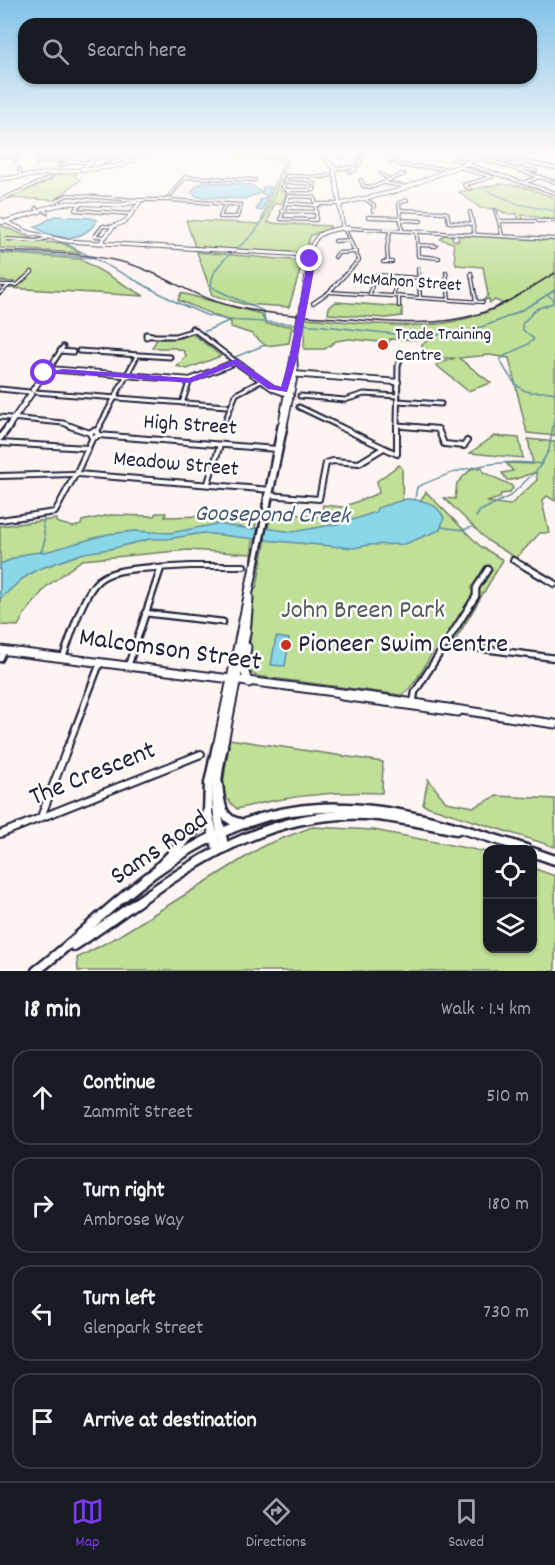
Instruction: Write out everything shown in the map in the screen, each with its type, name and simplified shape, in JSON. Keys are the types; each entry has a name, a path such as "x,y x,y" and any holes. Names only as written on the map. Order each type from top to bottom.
{"main road":[{"path":"339,197 346,229"},
{"path":"342,205 366,200"},
{"path":"342,205 366,200"},
{"path":"4,220 19,218 60,204 137,201"},
{"path":"100,243 114,227 126,221 137,201"},
{"path":"4,220 43,210"},
{"path":"4,220 47,238 308,256"},
{"path":"4,220 34,234"},
{"path":"306,284 316,240 321,235 346,229"},
{"path":"154,873 204,821 208,813 210,775 245,641 249,597 292,374 309,263 308,256 315,237 326,231 346,229"},
{"path":"308,256 313,249"},
{"path":"308,256 311,265"},
{"path":"0,438 48,370 190,380 236,362 274,391 288,393"},
{"path":"262,382 288,393"},
{"path":"220,847 215,799 217,773 246,603 249,597"},
{"path":"245,641 247,647 243,668 249,683"},
{"name":"Malcomson Street","path":"2,650 335,694"},
{"path":"217,773 219,799 225,815 234,823 242,823"},
{"name":"Sams Road","path":"37,971 154,873 217,834 268,814 309,807 348,805 391,810 450,824 513,845"},
{"path":"208,813 217,834"},
{"name":"Sams Road","path":"37,971 141,897 220,847 270,826 292,820 361,814 438,826 504,842"},
{"path":"537,854 555,860"}],"street":[{"path":"60,204 58,200 62,197"},
{"path":"93,197 137,201 172,199 206,203 225,204 241,206 237,217 221,217 225,204"},
{"path":"288,197 281,219 311,221 317,219 317,205 314,197"},
{"path":"366,200 375,197"},
{"path":"366,200 374,205 373,211"},
{"path":"402,231 399,203 407,200"},
{"path":"81,203 75,210 130,214"},
{"path":"286,203 342,205"},
{"path":"400,210 445,212 450,223 472,224"},
{"path":"495,210 502,236"},
{"path":"282,211 317,212"},
{"path":"470,212 475,235"},
{"path":"368,217 421,221"},
{"path":"499,221 555,221"},
{"path":"106,237 95,236 104,224 114,227"},
{"path":"313,303 329,291 358,262 357,252 346,229 555,239"},
{"path":"388,262 387,248 390,231"},
{"path":"417,232 419,256 439,258"},
{"path":"8,239 37,241 47,238"},
{"path":"335,241 350,240"},
{"path":"418,245 436,246"},
{"path":"335,257 337,253 357,252"},
{"path":"388,258 393,258"},
{"path":"383,262 392,262"},
{"path":"418,268 420,298"},
{"path":"0,285 20,284 32,272"},
{"path":"446,273 449,300"},
{"path":"471,273 477,302"},
{"path":"370,294 372,276 419,278"},
{"path":"395,276 399,306"},
{"path":"0,293 10,286"},
{"name":"McMahon Street","path":"329,291 483,302"},
{"path":"152,336 175,336 193,329 236,362"},
{"path":"48,370 63,347"},
{"path":"60,351 73,352"},
{"path":"79,351 170,357"},
{"path":"299,407 382,449 397,454 399,359 402,353"},
{"path":"0,520 53,513 57,510 94,434 137,356"},
{"path":"292,374 398,382"},
{"path":"182,403 190,380"},
{"path":"226,419 227,406 234,393 262,382"},
{"path":"0,389 227,406"},
{"path":"300,396 342,400 364,394 441,405"},
{"name":"High Street","path":"0,417 63,423 94,434 277,449"},
{"path":"398,425 438,429 444,444 464,446 467,441"},
{"path":"0,444 88,448"},
{"path":"208,483 220,445"},
{"name":"Meadow Street","path":"0,476 76,474 208,483 319,499 326,463 333,461 359,464 382,449"},
{"path":"513,560 555,584"},
{"path":"63,658 98,581 109,574 200,565 244,566"},
{"path":"127,666 161,568"},
{"path":"413,705 415,692 476,596 476,588 488,568"},
{"path":"146,613 223,622"},
{"path":"446,644 555,657"},
{"path":"0,659 2,650"},
{"path":"41,818 100,663"},
{"name":"Malcomson Street","path":"335,694 350,699 555,724"},
{"name":"The Crescent","path":"0,834 201,754"}],"green space":[{"path":"10,197 58,197 55,200"},
{"path":"270,197 284,197 282,204 274,204 268,223 330,226 329,229 311,235 305,251 301,253 195,247 186,220 260,224"},
{"path":"466,197 553,197 555,198 555,220 522,215 524,221 519,221 517,214 480,208"},
{"path":"0,225 40,242 62,243 81,253 0,248"},
{"path":"445,235 452,235 453,240 459,241 458,235 555,240 555,436 527,433 509,358 489,355 459,358 491,383 468,391 436,365 455,358 432,358 422,352 422,345 428,340 390,339 389,343 349,339 336,341 325,349 304,349 305,318 381,324 432,324 457,321 504,304 495,300 490,303 489,299 484,300 488,295 483,267 456,265 453,243 440,239"},
{"path":"197,252 303,261 289,307 243,304 212,295"},
{"path":"0,253 80,259 144,296 9,288 14,282 0,281"},
{"path":"181,293 261,314 266,324 292,326 289,343 266,346 252,334 231,327 231,322 178,300"},
{"path":"336,302 402,307 402,316 386,318 328,314 329,307"},
{"path":"193,334 221,356 187,369 177,366 186,356 184,351 175,348 152,348 157,339 181,338"},
{"path":"494,436 519,438 523,458 470,453"},
{"path":"528,439 555,442 555,501 547,496 542,501 549,533 540,533 516,558 488,541 444,498 455,499 457,483 471,469 482,467 483,472 513,488 509,493 501,494 500,498 487,502 510,505 537,480 536,473 507,480 502,473 513,471 506,463 533,464"},
{"name":"John Breen Park","path":"399,465 402,468 403,528 426,492 480,546 503,560 455,641 440,639 417,679 401,695 256,676 249,671 248,666 252,598 257,586 271,512 321,517 323,505 343,507 379,493 377,481"},
{"path":"156,513 166,513 165,517 204,516 204,518 256,523 251,554 188,550 82,560 46,587 18,626 0,625 0,526 57,519 56,522 73,527 81,525 82,521 110,515 154,516"},
{"path":"229,739 383,762 382,793 309,795 237,809 226,798 223,789"},
{"path":"428,779 446,802 474,807 497,796 555,799 555,847 423,805"},
{"path":"312,827 374,830 483,851 483,953 537,953 537,869 555,876 555,971 78,971 77,958 117,937 265,845"}],"water":[{"path":"205,197 249,197 244,199"},
{"path":"268,197 262,211 256,210 261,199"},
{"path":"55,216 97,220 91,228 77,236 60,237 35,227"},
{"path":"406,499 423,501 437,508 444,518 440,530 405,544 353,548 265,540 266,528 292,532 343,523 376,512 377,508"},
{"path":"217,524 258,528 255,539 203,533 167,539 150,539 84,553 36,570 0,599 0,564 25,554 49,551 108,534 135,531 170,533"},
{"path":"276,637 289,639 285,666 271,665"}],"waterway":[{"path":"265,321 263,311 211,286 222,261 257,229 273,197"},
{"path":"503,197 518,204 555,211"},
{"path":"63,242 93,258"},
{"path":"0,252 93,258"},
{"path":"93,258 178,303 206,315 231,320"},
{"name":"Goosepond Creek","path":"547,295 555,290"},
{"path":"302,324 399,334 455,333 484,326 514,314 547,295"},
{"name":"Goosepond Creek","path":"547,295 553,299 553,303 536,309 522,324 523,330 534,339 500,360 512,380 520,388 530,392 555,393"},
{"path":"194,336 231,320"},
{"path":"231,320 298,324"},
{"path":"235,357 265,345"},
{"name":"Goosepond Creek","path":"541,464 549,450 555,414"},
{"path":"415,499 417,487 463,470 509,462 541,464"},
{"name":"Goosepond Creek","path":"476,517 480,511 510,496 541,464"},
{"path":"43,524 44,518"},
{"path":"41,552 45,540 43,526"},
{"name":"Goosepond Creek","path":"441,527 463,530 472,527"}],"railway":[{"path":"0,251 107,259 146,270 214,301 244,309 370,321 441,321 475,315 506,302 555,273"}],"place":[{"name":"Trade Training Centre","path":"383,345"},
{"name":"Pioneer Swim Centre","path":"286,645"}],"route":[{"path":"44,373 63,371 190,380 236,362 271,387 279,391 284,390 294,355 311,265 310,259"}]}
